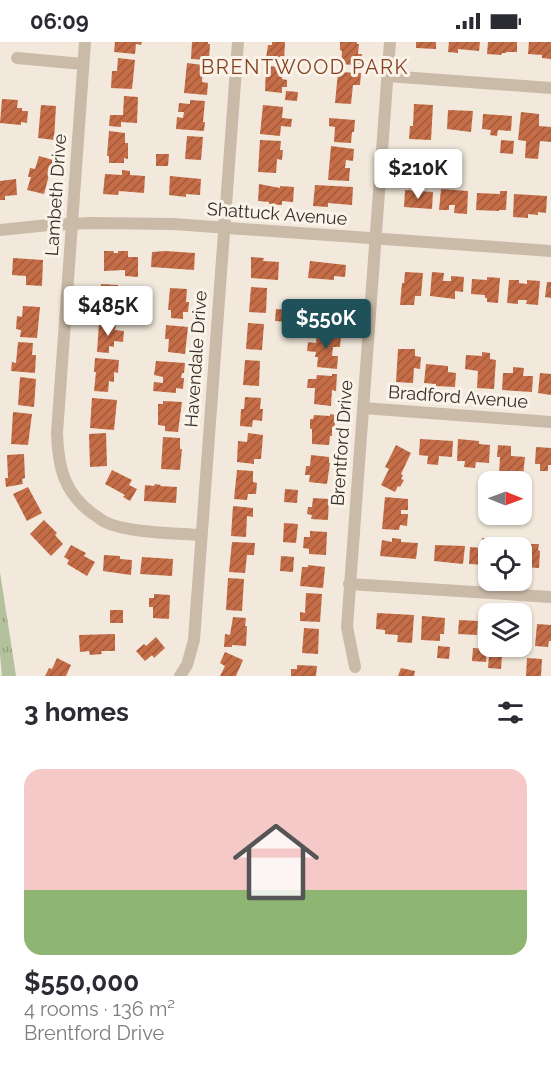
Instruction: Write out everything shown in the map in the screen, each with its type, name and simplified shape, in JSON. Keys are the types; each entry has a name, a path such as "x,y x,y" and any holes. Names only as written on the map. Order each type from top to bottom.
{"street":[{"name":"Lambeth Drive","path":"85,42 57,433 62,475 72,494 105,522 125,528 201,535"},
{"name":"Havendale Drive","path":"180,676 187,665 194,640 238,42"},
{"name":"Brentford Drive","path":"355,668 347,627 390,42"},
{"path":"17,58 84,64"},
{"path":"387,76 551,88"},
{"name":"Shattuck Avenue","path":"0,230 72,224 173,224 551,251"},
{"name":"Bradford Avenue","path":"363,408 551,422"},
{"path":"350,584 551,597"}],"green space":[{"path":"0,572 16,676 2,676"}],"building":[{"path":"115,42 142,42 141,45 136,44 135,54 114,52"},
{"path":"192,42 210,44 209,60 191,59"},
{"path":"272,42 285,42 284,60 266,58 268,45 272,45"},
{"path":"340,42 359,44 358,54 362,54 361,67 341,64"},
{"path":"416,42 436,42 436,49 416,48"},
{"path":"449,42 480,42 479,51 458,49 458,53 448,52"},
{"path":"488,42 517,42 517,52 506,52 501,55 487,54"},
{"path":"529,42 551,42 551,59 542,58 542,55 528,54"},
{"path":"118,58 135,60 132,89 111,88 112,71 117,71"},
{"path":"187,63 203,65 202,82 208,83 207,95 184,93"},
{"path":"266,66 283,67 282,79 287,80 287,87 282,87 282,93 265,91"},
{"path":"338,72 361,73 360,85 353,85 351,104 335,103"},
{"path":"286,91 298,92 297,101 285,100"},
{"path":"124,96 138,97 137,123 121,122 121,127 109,126 110,115 123,115"},
{"path":"2,99 18,100 17,108 28,111 27,123 21,122 21,125 0,123"},
{"path":"190,100 205,101 204,131 176,129 177,117 183,118 184,112 178,112 179,103 190,104"},
{"path":"414,104 433,105 431,140 409,139 410,126 413,126"},
{"path":"41,105 56,106 54,140 38,138"},
{"path":"263,105 283,107 282,118 292,119 291,127 281,126 280,136 260,134"},
{"path":"448,110 473,111 471,132 447,129"},
{"path":"521,112 539,114 539,126 551,127 551,142 540,141 538,159 525,158 526,141 518,140"},
{"path":"483,114 512,116 511,131 498,130 497,136 490,135 491,130 482,129"},
{"path":"329,118 355,120 351,143 334,142 335,127 329,126"},
{"path":"109,131 125,133 125,143 128,143 128,159 124,158 124,163 109,163 109,156 107,156"},
{"path":"187,136 203,137 201,160 185,159"},
{"path":"260,140 281,141 282,160 277,159 276,173 258,172"},
{"path":"501,140 514,141 513,154 500,153"},
{"path":"331,146 354,149 353,161 346,160 345,168 350,168 349,181 328,180"},
{"path":"156,154 169,154 168,166 156,166"},
{"path":"39,156 53,160 44,194 27,190 31,177 28,177 30,168 35,169"},
{"path":"407,165 423,166 421,181 406,180"},
{"path":"122,170 130,171 130,175 145,176 144,193 119,191 118,195 103,194 105,174 122,175"},
{"path":"170,176 201,179 200,195 186,194 186,197 169,195"},
{"path":"16,179 17,195 5,196 5,200 0,200 0,181"},
{"path":"259,184 280,188 280,186 294,187 293,202 282,201 282,205 258,201"},
{"path":"315,185 353,187 352,205 328,203 328,207 313,206"},
{"path":"441,189 468,191 467,214 454,213 455,205 449,205 449,210 439,210"},
{"path":"405,190 433,192 432,209 404,207"},
{"path":"500,191 507,191 506,210 476,210 477,193 500,194"},
{"path":"514,194 547,196 546,213 528,214 528,218 513,217"},
{"path":"104,251 118,253 118,251 128,251 128,257 138,257 138,277 125,276 125,270 104,271"},
{"path":"152,252 195,253 194,270 151,267"},
{"path":"251,257 264,258 263,261 279,262 278,280 251,278"},
{"path":"13,258 43,260 42,286 26,285 26,276 12,275"},
{"path":"310,261 346,265 345,277 334,276 334,280 308,278"},
{"path":"405,272 423,273 421,296 415,296 414,305 400,305"},
{"path":"432,272 444,273 443,281 451,281 451,276 464,277 463,292 455,291 455,299 430,296"},
{"path":"487,277 500,278 498,303 487,302 485,295 471,294 472,279 487,280"},
{"path":"509,280 519,280 519,283 527,284 527,280 540,281 538,305 526,304 527,300 518,300 518,304 507,303"},
{"path":"547,282 551,282 551,298 545,297"},
{"path":"101,284 118,285 117,309 113,309 113,316 98,315"},
{"path":"251,287 267,288 266,313 249,312"},
{"path":"170,288 187,289 188,312 183,312 183,319 171,318 171,310 168,310"},
{"path":"329,300 345,302 344,329 327,327 322,324 323,313 329,314"},
{"path":"23,306 40,307 37,338 20,337 21,330 16,329 17,316 22,317"},
{"path":"276,309 288,310 287,322 275,321"},
{"path":"99,323 116,324 115,330 124,331 123,342 114,341 114,347 109,346 109,353 97,352"},
{"path":"248,323 264,324 262,350 246,349"},
{"path":"166,325 188,327 185,354 168,352 169,339 165,339"},
{"path":"317,334 341,335 340,347 333,347 332,356 338,356 337,369 317,367 316,352 307,351 308,342 316,343"},
{"path":"18,342 33,343 32,355 36,355 35,373 11,371 12,362 16,363"},
{"path":"398,349 415,349 415,356 421,357 420,369 414,368 413,383 396,382"},
{"path":"482,352 490,353 490,359 496,360 494,389 477,388 478,371 465,369 466,355 482,356"},
{"path":"95,358 119,360 118,373 114,372 114,382 109,381 108,392 94,391"},
{"path":"245,360 260,361 259,386 243,385"},
{"path":"156,361 185,363 181,378 184,378 183,389 176,388 176,393 153,391 154,382 163,383 163,377 154,375"},
{"path":"426,364 448,366 448,372 456,373 455,387 424,383"},
{"path":"513,367 524,368 523,376 533,376 532,392 502,390 503,373 513,373"},
{"path":"540,373 551,374 551,395 538,393"},
{"path":"332,374 337,374 336,391 332,390 331,406 314,404 315,388 307,388 308,379 316,379 317,375 332,376"},
{"path":"20,377 36,379 34,407 18,405"},
{"path":"245,397 261,398 262,421 253,420 252,427 240,426 241,409 244,409"},
{"path":"92,398 117,400 114,430 90,428"},
{"path":"163,401 182,402 178,432 165,431 165,426 158,425 158,404 163,404"},
{"path":"13,412 32,414 28,445 11,444"},
{"path":"330,414 335,415 335,427 332,427 329,445 312,444 310,419 313,419 314,415 330,416"},
{"path":"106,433 107,466 90,467 89,434"},
{"path":"248,433 263,435 261,459 254,459 254,464 237,462 238,441 247,442"},
{"path":"163,437 180,438 180,449 182,449 180,470 161,469"},
{"path":"420,439 453,441 452,457 439,456 438,465 427,464 428,456 419,455"},
{"path":"458,439 479,441 479,444 490,445 489,463 476,462 475,468 464,467 465,461 457,461"},
{"path":"396,445 411,453 401,474 403,475 401,479 404,480 395,492 381,485 389,469 385,467"},
{"path":"498,445 511,446 511,456 525,457 524,471 499,471 500,457 497,457"},
{"path":"536,447 551,448 551,465 548,465 548,471 540,471 540,464 535,464"},
{"path":"24,454 23,484 6,487 7,455"},
{"path":"311,455 329,457 327,484 309,482 310,475 305,475 306,466 310,466"},
{"path":"112,470 132,480 129,485 137,489 130,501 123,497 125,495 105,484"},
{"path":"237,470 253,471 253,482 257,483 256,494 248,494 247,500 234,499"},
{"path":"155,484 177,487 176,503 144,501 145,485 154,486"},
{"path":"28,487 42,513 27,521 13,494"},
{"path":"285,489 298,490 297,503 284,502"},
{"path":"385,497 408,499 408,510 401,510 401,514 408,514 407,526 400,525 399,530 382,529"},
{"path":"313,498 329,499 328,520 311,519 312,515 307,514 308,507 312,507"},
{"path":"233,506 253,508 253,517 247,516 246,537 231,536"},
{"path":"44,520 57,533 55,535 63,544 51,556 30,534"},
{"path":"284,523 298,524 296,543 283,542"},
{"path":"310,531 327,532 326,555 309,554 309,549 303,548 304,537 310,537"},
{"path":"392,538 401,539 401,542 418,543 416,559 380,556 382,540 392,542"},
{"path":"232,542 255,543 254,555 247,555 245,573 229,572"},
{"path":"532,544 539,544 539,568 532,568"},
{"path":"71,545 86,553 84,556 95,562 87,576 67,564 69,560 64,557"},
{"path":"435,545 465,546 463,564 434,561"},
{"path":"470,547 478,548 478,564 469,564"},
{"path":"104,555 120,556 120,559 132,560 131,575 103,571"},
{"path":"281,556 294,557 293,572 280,571"},
{"path":"142,557 173,559 172,576 140,574"},
{"path":"308,565 325,567 323,588 300,586 302,567 308,567"},
{"path":"228,578 244,579 242,611 226,610"},
{"path":"306,593 322,594 320,622 300,621 300,612 305,613"},
{"path":"154,594 170,595 169,619 153,618 153,607 149,607 149,598 154,598"},
{"path":"110,610 123,610 123,623 110,623"},
{"path":"377,613 414,615 412,643 397,642 398,635 385,634 385,630 376,629"},
{"path":"422,616 445,618 444,634 440,634 440,641 421,640"},
{"path":"233,617 246,618 246,646 224,647 225,634 230,635"},
{"path":"459,620 478,621 477,635 458,634"},
{"path":"537,624 551,625 551,641 548,647 535,646"},
{"path":"304,628 319,629 318,654 302,653"},
{"path":"115,634 115,651 101,651 102,654 90,655 89,651 80,652 79,635"},
{"path":"156,637 165,648 154,658 152,655 145,661 136,651"},
{"path":"438,646 450,647 449,659 437,658"},
{"path":"473,648 478,648 478,657 486,657 486,662 472,661"},
{"path":"225,652 243,660 236,676 220,676 225,666 220,663"},
{"path":"489,657 502,657 501,669 488,668"},
{"path":"57,658 71,665 66,676 45,676 49,668 52,669"},
{"path":"527,658 542,659 541,676 526,676"},
{"path":"297,665 317,666 316,676 291,676 291,669 297,669"},
{"path":"401,668 415,671 414,676 398,676"}],"district":[{"name":"BRENTWOOD PARK","path":"305,67"}]}
